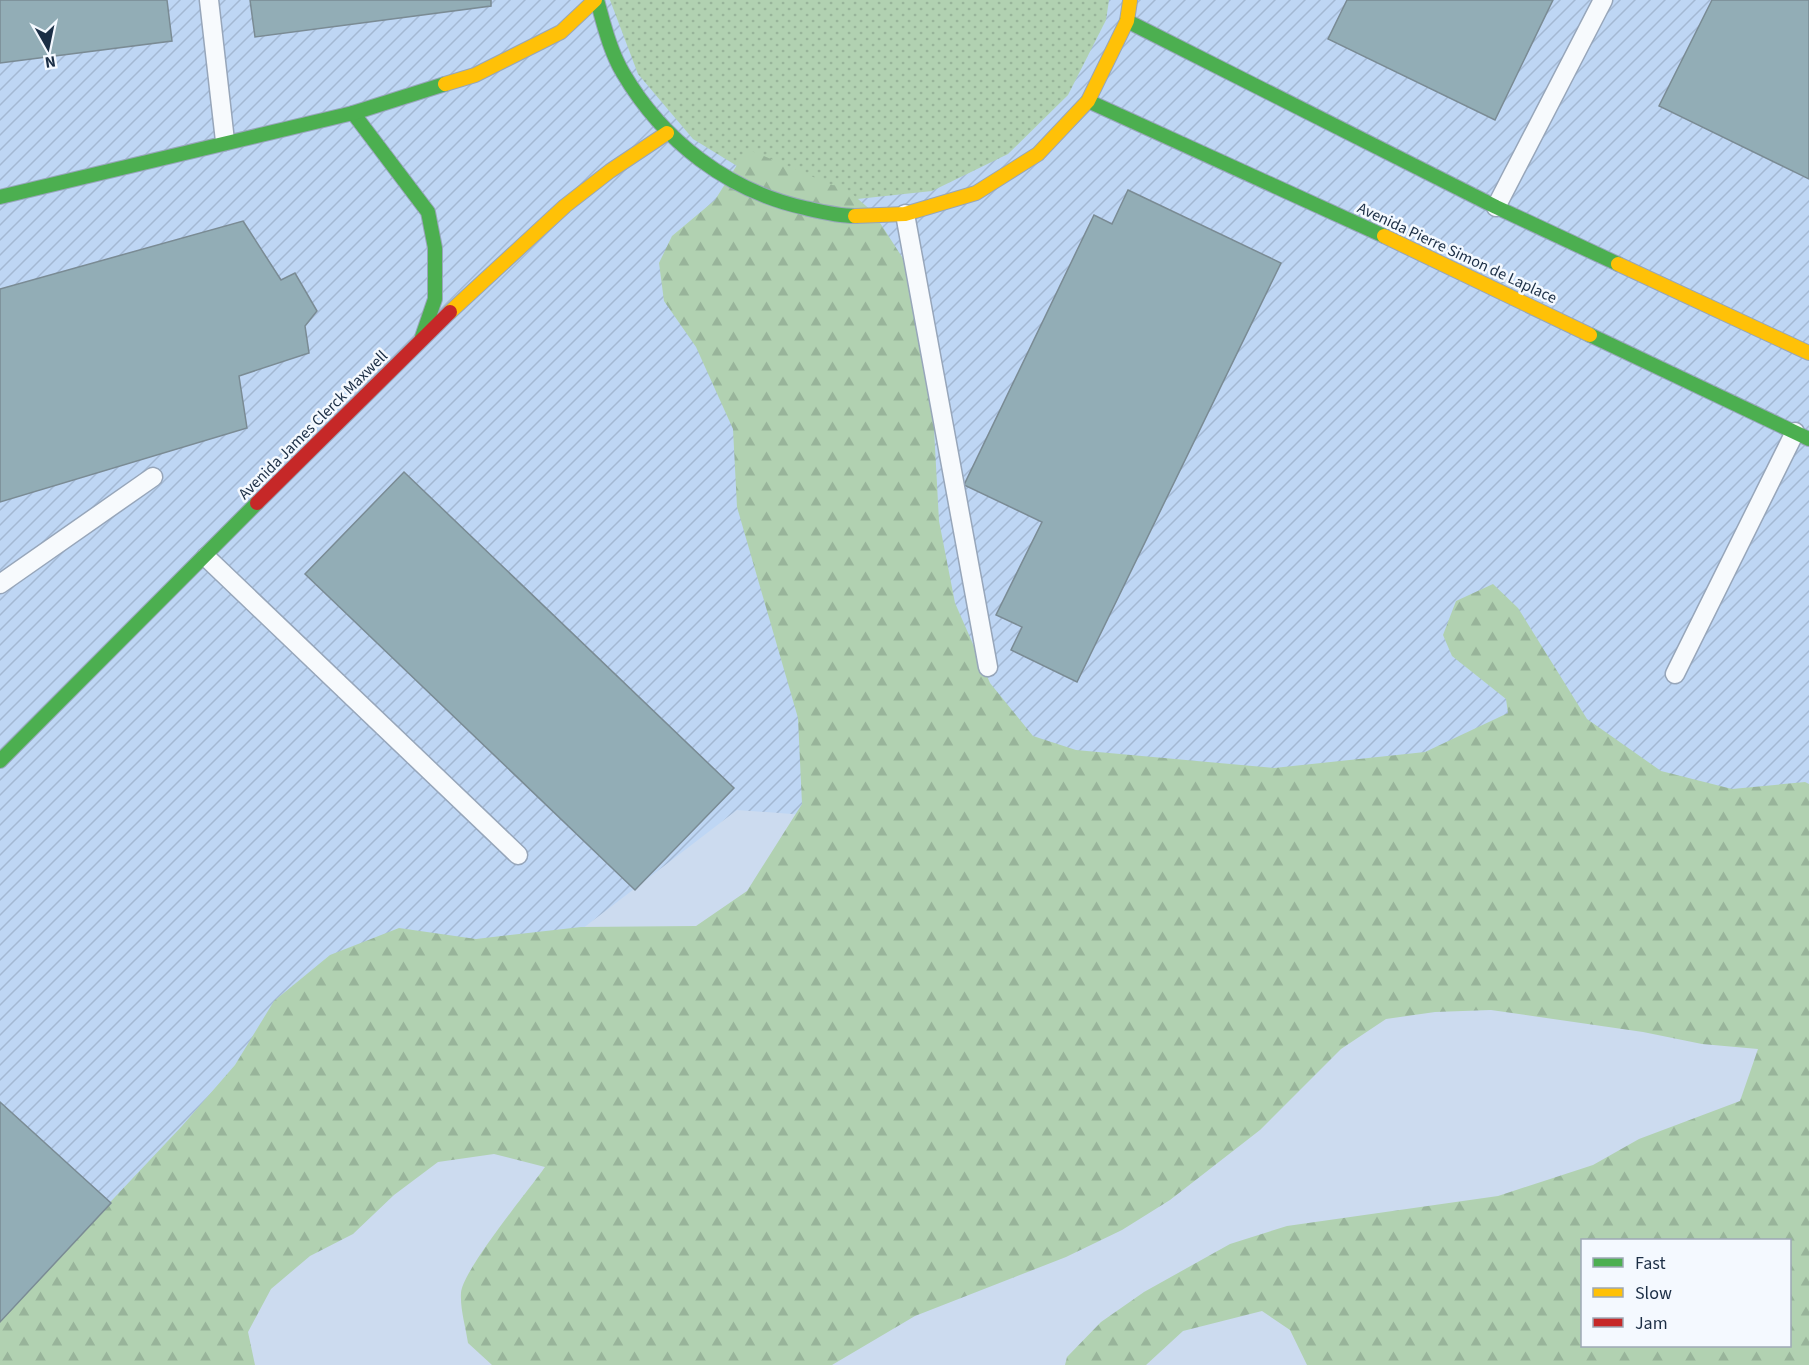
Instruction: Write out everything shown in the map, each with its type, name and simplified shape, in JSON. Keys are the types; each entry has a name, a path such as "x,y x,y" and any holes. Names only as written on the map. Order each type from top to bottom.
{"street":[{"path":"0,197 225,141 352,113 475,75 519,56 561,32 596,0 607,36 622,71 643,104 668,133 718,174 776,202 840,216 905,214 976,193 1038,154 1088,101 1127,21 1130,0"},
{"path":"1127,21 1496,207 1809,353"},
{"name":"Avenida Pierre Simon de Laplace","path":"1088,101 1312,202 1802,435"},
{"path":"352,113 428,212 435,248 435,299 422,337"},
{"name":"Avenida James Clerck Maxwell","path":"0,761 206,557 422,337 565,206 610,171 668,133"}],"lane":[{"path":"209,0 225,141"},
{"path":"1496,207 1603,0"},
{"path":"905,214 988,668"},
{"path":"1675,674 1802,435"},
{"path":"0,584 153,477"},
{"path":"206,557 518,855"}],"shaded area":[{"path":"0,0 1809,0 1809,888 737,810 14,1365 0,1365"}],"green space":[{"path":"610,0 1109,0 1106,20 1068,95 1008,154 932,191 848,200 765,183 693,139 638,74"},
{"path":"747,149 832,185 843,186 873,212 913,274 933,410 939,521 955,603 990,683 1033,736 1076,750 1274,768 1425,752 1508,713 1506,699 1452,656 1443,635 1456,601 1493,584 1518,608 1587,719 1661,771 1732,789 1805,782 1809,784 1809,1365 1307,1365 1290,1330 1262,1311 1183,1331 1146,1365 1065,1365 1067,1357 1101,1322 1144,1292 1230,1244 1287,1226 1498,1196 1593,1165 1639,1139 1740,1101 1758,1049 1702,1044 1643,1032 1491,1010 1435,1012 1386,1019 1341,1049 1260,1130 1170,1200 1122,1230 1066,1257 915,1316 832,1365 492,1365 468,1343 461,1293 472,1267 545,1167 494,1154 438,1162 394,1195 353,1234 310,1256 271,1289 248,1332 255,1365 0,1365 0,1287 98,1215 182,1126 235,1065 274,1001 330,955 399,928 476,939 581,927 696,926 747,891 802,804 798,718 737,507 733,429 696,347 664,301 659,263 672,236 715,200"}],"building":[{"path":"0,0 167,0 172,41 0,63"},
{"path":"250,0 491,0 491,6 255,37"},
{"path":"1347,0 1553,0 1495,120 1328,39"},
{"path":"1712,0 1809,0 1809,179 1659,106"},
{"path":"1128,190 1281,263 1077,682 1011,650 1022,627 996,615 1042,522 964,485 1094,215 1112,224"},
{"path":"243,221 281,280 295,273 317,311 305,326 309,353 239,376 247,428 0,502 0,289"},
{"path":"404,472 734,788 635,890 305,574"},
{"path":"0,1102 111,1203 0,1322"}],"traffic: fast":[{"path":"597,0 618,65 639,98 657,120 700,160 724,176 777,200 836,215 855,216"},
{"path":"1127,21 1496,207 1618,264"},
{"path":"0,197 353,113 445,84"},
{"path":"1088,101 1384,236"},
{"path":"353,113 428,212 435,248 435,299 422,337"},
{"path":"1590,335 1809,439"},
{"path":"0,761 257,503"}],"traffic: slow":[{"path":"445,84 475,75 561,32 595,0"},
{"path":"855,216 905,214 976,193 1038,154 1088,101 1127,21 1130,1"},
{"path":"450,312 565,206 610,171 667,133"},
{"path":"1384,236 1590,335"},
{"path":"1618,264 1809,353"}],"traffic: jam":[{"path":"257,503 450,312"}]}
